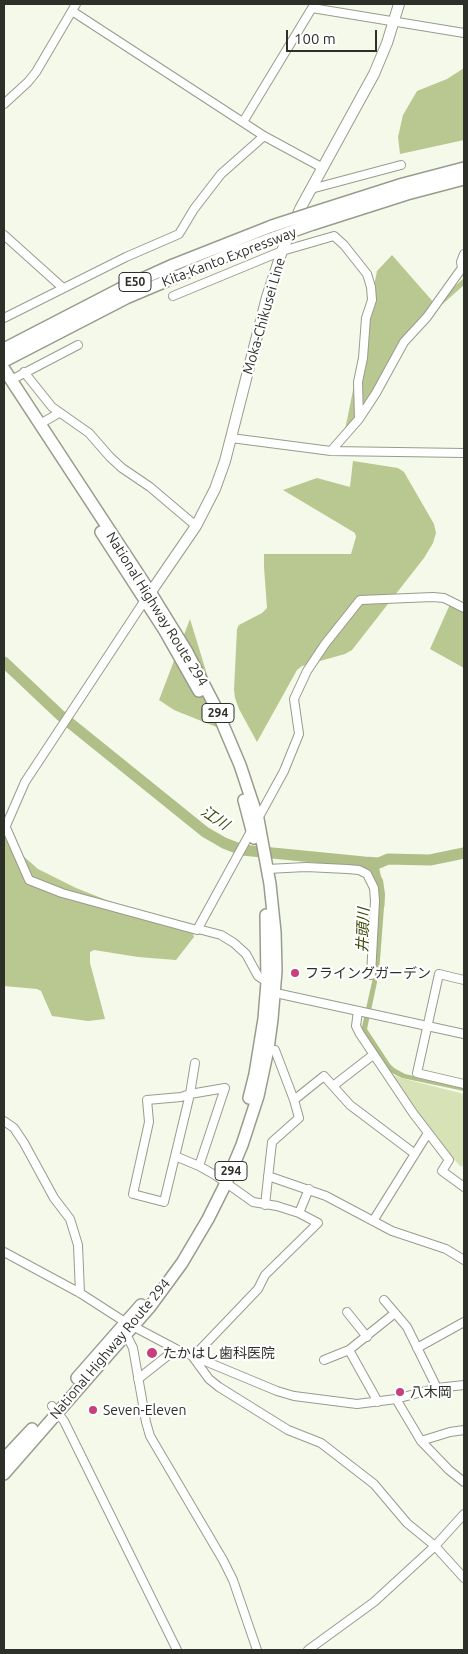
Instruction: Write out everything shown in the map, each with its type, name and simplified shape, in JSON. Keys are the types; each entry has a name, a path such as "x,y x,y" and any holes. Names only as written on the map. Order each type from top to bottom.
{"highway":[{"name":"Kita-Kanto Expressway","path":"6,356 120,289 172,265 274,232 403,184 464,168"},
{"name":"Kita-Kanto Expressway","path":"311,219 361,208 464,179"},
{"name":"National Highway Route 294","path":"4,369 7,381 148,596"},
{"name":"National Highway Route 294","path":"7,381 40,424 148,596 209,710 255,824 254,844 264,866 274,932 269,988 252,1087 224,1181"},
{"name":"National Highway Route 294","path":"4,1474 55,1409 164,1288 182,1263 224,1181 250,1121 268,1049 269,988"},
{"name":"National Highway Route 294","path":"4,1459 55,1409"}],"main road":[{"name":"Moka-Chikusei Line","path":"148,596 196,526 221,476 267,297 282,250 300,209 374,74 395,21 399,4"}],"street":[{"path":"4,104 36,72 74,7 264,136 323,168"},
{"path":"243,122 312,8 464,34"},
{"path":"4,318 126,257 179,234 194,209 221,174 264,136"},
{"path":"311,189 401,165"},
{"path":"4,235 63,288"},
{"path":"173,296 282,250 334,236 344,245 367,274 371,288 372,300 366,318 363,358 358,382 359,419"},
{"path":"331,451 359,419 376,393 404,342 427,317 463,268 464,254"},
{"path":"7,381 78,345"},
{"path":"24,372 52,407 88,433 110,458 150,487 196,526"},
{"path":"40,424 60,413"},
{"path":"231,438 331,451 464,452"},
{"path":"148,596 25,782 4,827 29,880 62,892 221,935 246,954 258,976 269,988 464,1034"},
{"path":"198,928 237,858 254,844 255,824 284,771 299,734 294,699 307,671 325,644 360,600 433,597 444,598 464,608"},
{"path":"264,866 359,870 367,874 374,888 375,902 370,976"},
{"path":"464,980 439,974 417,1073 464,1084"},
{"path":"360,1011 356,1026 373,1055 428,1133 450,1160 442,1171 464,1186"},
{"path":"265,1205 272,1142 299,1118 275,1050 268,1049"},
{"path":"333,1086 373,1055"},
{"path":"195,1063 190,1094 164,1202 133,1194 149,1122 148,1100 181,1097 190,1094 225,1088 199,1166"},
{"path":"294,1100 324,1076 350,1105 415,1154"},
{"path":"4,1121 14,1128 24,1142 54,1198 70,1220 78,1245 80,1293"},
{"path":"373,1221 428,1133"},
{"path":"175,1156 199,1166 254,1202 277,1206 299,1213 318,1223 265,1275 258,1289 193,1357"},
{"path":"268,1176 326,1196 392,1231 446,1249 464,1260"},
{"path":"299,1213 309,1189"},
{"path":"4,1252 80,1293 128,1327 176,1350 263,1386 294,1396 357,1404 396,1399 437,1388 464,1385"},
{"path":"384,1300 407,1328 437,1388"},
{"path":"348,1312 367,1337"},
{"path":"324,1360 349,1350 396,1313"},
{"path":"417,1348 464,1322"},
{"path":"128,1327 150,1436 223,1560 233,1580 257,1650"},
{"path":"138,1379 176,1350"},
{"path":"349,1350 378,1402"},
{"path":"193,1357 209,1379 219,1387 288,1430 322,1443 374,1484 407,1523 435,1546 464,1578"},
{"path":"396,1399 421,1441 449,1470 464,1482"},
{"path":"55,1409 64,1421 177,1650"},
{"path":"421,1441 450,1432 464,1430"},
{"path":"308,1650 374,1602 435,1546 464,1514"}],"shaded area":[{"path":"464,68 464,140 400,154 398,137 403,115 417,91 447,79"},
{"path":"392,255 435,304 464,278 464,285 419,325 385,371 344,435 377,271"},
{"path":"353,461 398,468 404,472 434,524 436,533 433,543 424,558 352,650 345,654 302,666 297,670 257,742 239,709 234,690 237,629 239,625 262,613 267,608 264,554 351,554 356,537 355,533 283,490 317,478 350,487"},
{"path":"451,602 464,608 464,668 430,649"},
{"path":"190,619 224,730 174,710 159,700"},
{"path":"4,828 22,855 38,869 76,888 114,903 168,919 193,934 194,937 176,960 138,957 94,950 90,952 90,963 105,1019 88,1021 52,1016 41,991 4,986"},
{"path":"360,866 375,866 383,880 385,894 379,973 367,1029 394,1068 405,1074 464,1087 464,1091 402,1078 392,1073 361,1031 374,973 379,886 372,873"},
{"path":"391,1074 464,1094 464,1164 461,1167 411,1113"}],"waterway":[{"name":"江川","path":"4,662 60,715 205,832 224,843 242,850 379,863 388,859 430,860 464,853"},
{"name":"井頭川","path":"370,867 374,870 379,905"}],"place":[{"name":"フライングガーデン","path":"295,973"},
{"name":"たかはし歯科医院","path":"152,1353"},
{"name":"八木岡","path":"400,1392"},
{"name":"Seven-Eleven","path":"93,1410"}]}
